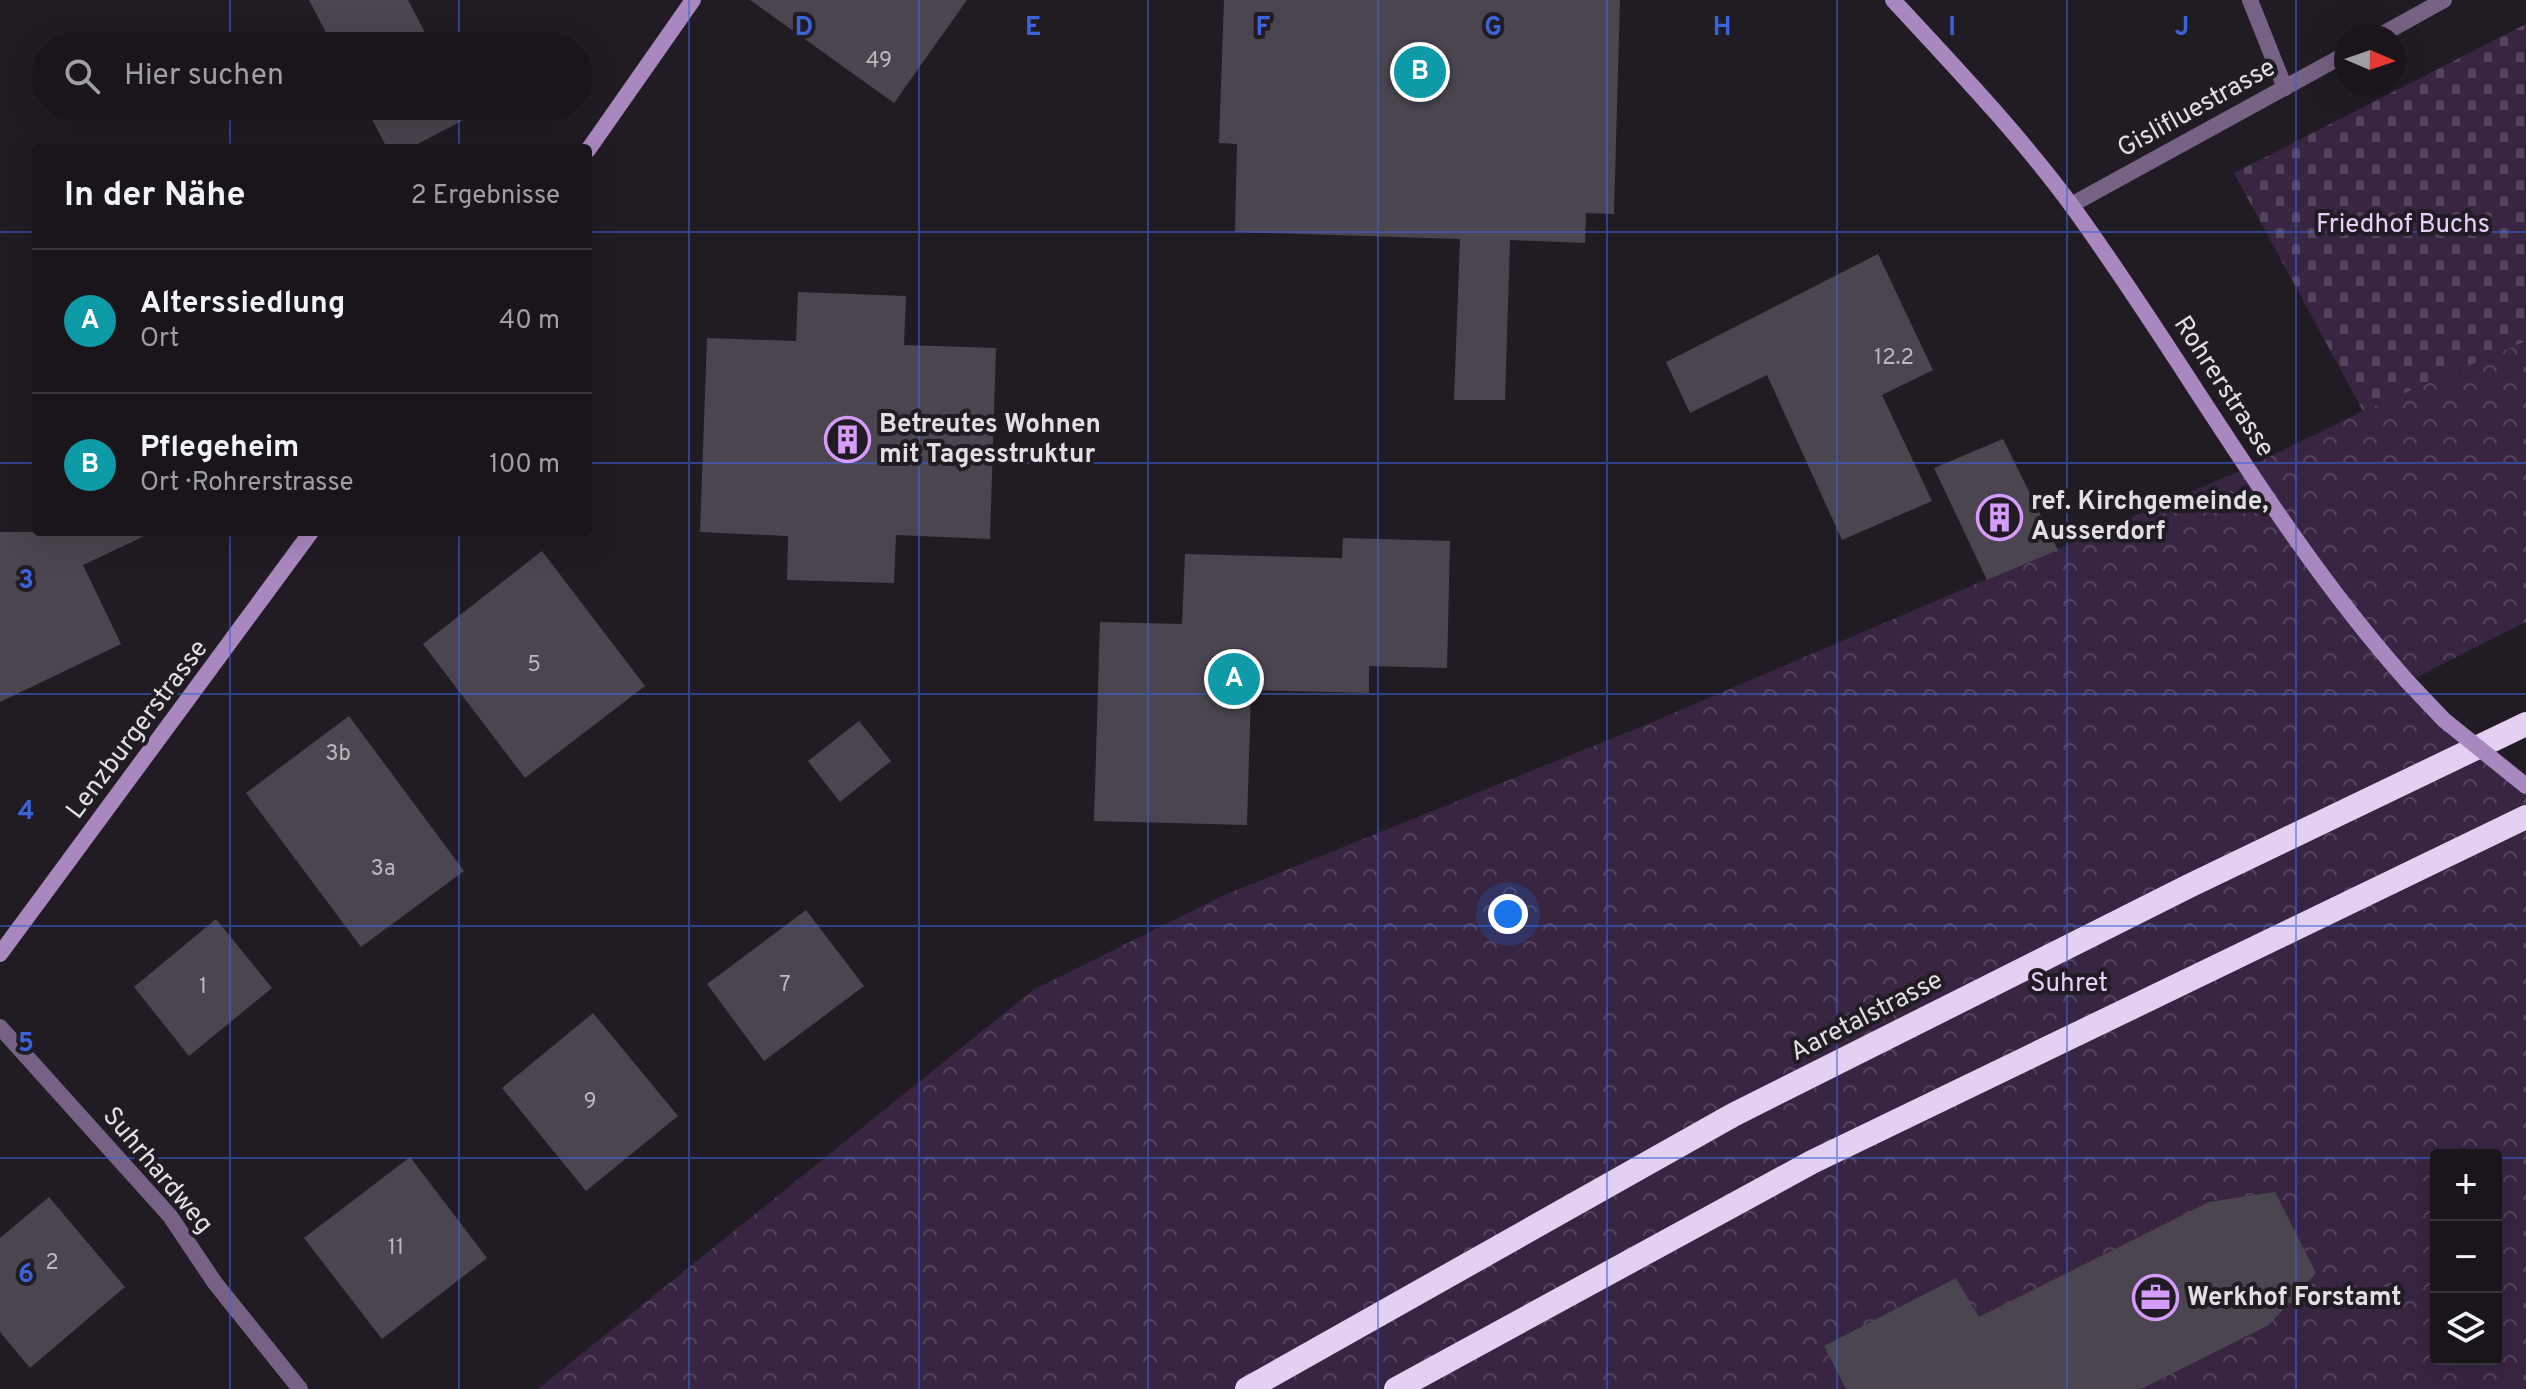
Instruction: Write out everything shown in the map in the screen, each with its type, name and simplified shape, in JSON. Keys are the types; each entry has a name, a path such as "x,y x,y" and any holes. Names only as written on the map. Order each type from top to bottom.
{"highway":[{"name":"Aaretalstrasse","path":"1247,1389 1733,1115 2189,886 2526,724"},
{"path":"1396,1389 1812,1162 2526,817"}],"main road":[{"path":"592,144 693,0"},
{"name":"Rohrerstrasse","path":"1893,0 2004,121 2071,205 2197,388 2285,525 2364,633 2444,720 2526,786"},
{"name":"Lenzburgerstrasse","path":"0,954 308,536"}],"street":[{"path":"2250,0 2285,88"},
{"path":"2401,24 2444,0"},
{"name":"Gislifluestrasse","path":"2071,205 2334,61"},
{"name":"Suhrhardweg","path":"0,1027 170,1216 215,1283 300,1389"}],"green space":[{"name":"Friedhof Buchs","path":"2526,24 2526,341 2363,411 2234,173 2385,96 2406,96 2406,85"},
{"name":"Suhret","path":"2526,341 2526,622 2407,682 2526,774 2526,1389 538,1389 1033,990 1224,895 1643,726 2247,468 2363,411"}],"building":[{"path":"309,0 408,0 425,32 326,32"},
{"path":"750,0 967,0 894,103"},
{"path":"1224,0 1620,0 1614,214 1586,213 1585,243 1510,240 1505,400 1454,400 1460,239 1235,232 1237,144 1219,143"},
{"path":"372,120 463,120 418,144 385,144"},
{"path":"1878,254 1933,370 1882,395 1932,501 1842,540 1767,375 1690,413 1666,362"},
{"name":"Betreutes Wohnen mit Tagesstruktur","path":"798,292 906,296 904,345 996,348 990,539 896,535 894,583 787,580 788,536 700,532 707,338 796,341"},
{"path":"2003,439 2058,550 1987,580 1934,468"},
{"path":"0,532 32,532 32,536 145,536 83,565 121,644 0,702"},
{"path":"1343,538 1450,541 1447,668 1369,666 1369,693 1251,690 1247,825 1094,821 1100,622 1182,624 1185,554 1342,558"},
{"path":"542,551 645,686 525,778 423,644"},
{"path":"349,716 464,871 361,947 246,793"},
{"path":"859,721 891,761 840,802 808,761"},
{"path":"806,910 864,986 764,1061 707,984"},
{"path":"216,919 272,988 189,1056 134,987"},
{"path":"593,1013 678,1116 586,1191 502,1088"},
{"path":"410,1157 487,1258 382,1339 304,1238"},
{"name":"Werkhof Forstamt","path":"2275,1192 2316,1273 2269,1325 2141,1389 1846,1389 1824,1346 1956,1278 1979,1317 2209,1202"},
{"path":"49,1197 125,1287 30,1368 0,1332 0,1238"}],"place":[{"name":"Pflegeheim","path":"1420,72"},
{"name":"Betreutes Wohnen mit Tagesstruktur","path":"848,440"},
{"name":"ref. Kirchgemeinde, Ausserdorf","path":"2000,517"},
{"name":"Alterssiedlung","path":"1234,679"},
{"name":"Werkhof Forstamt","path":"2156,1298"}]}
